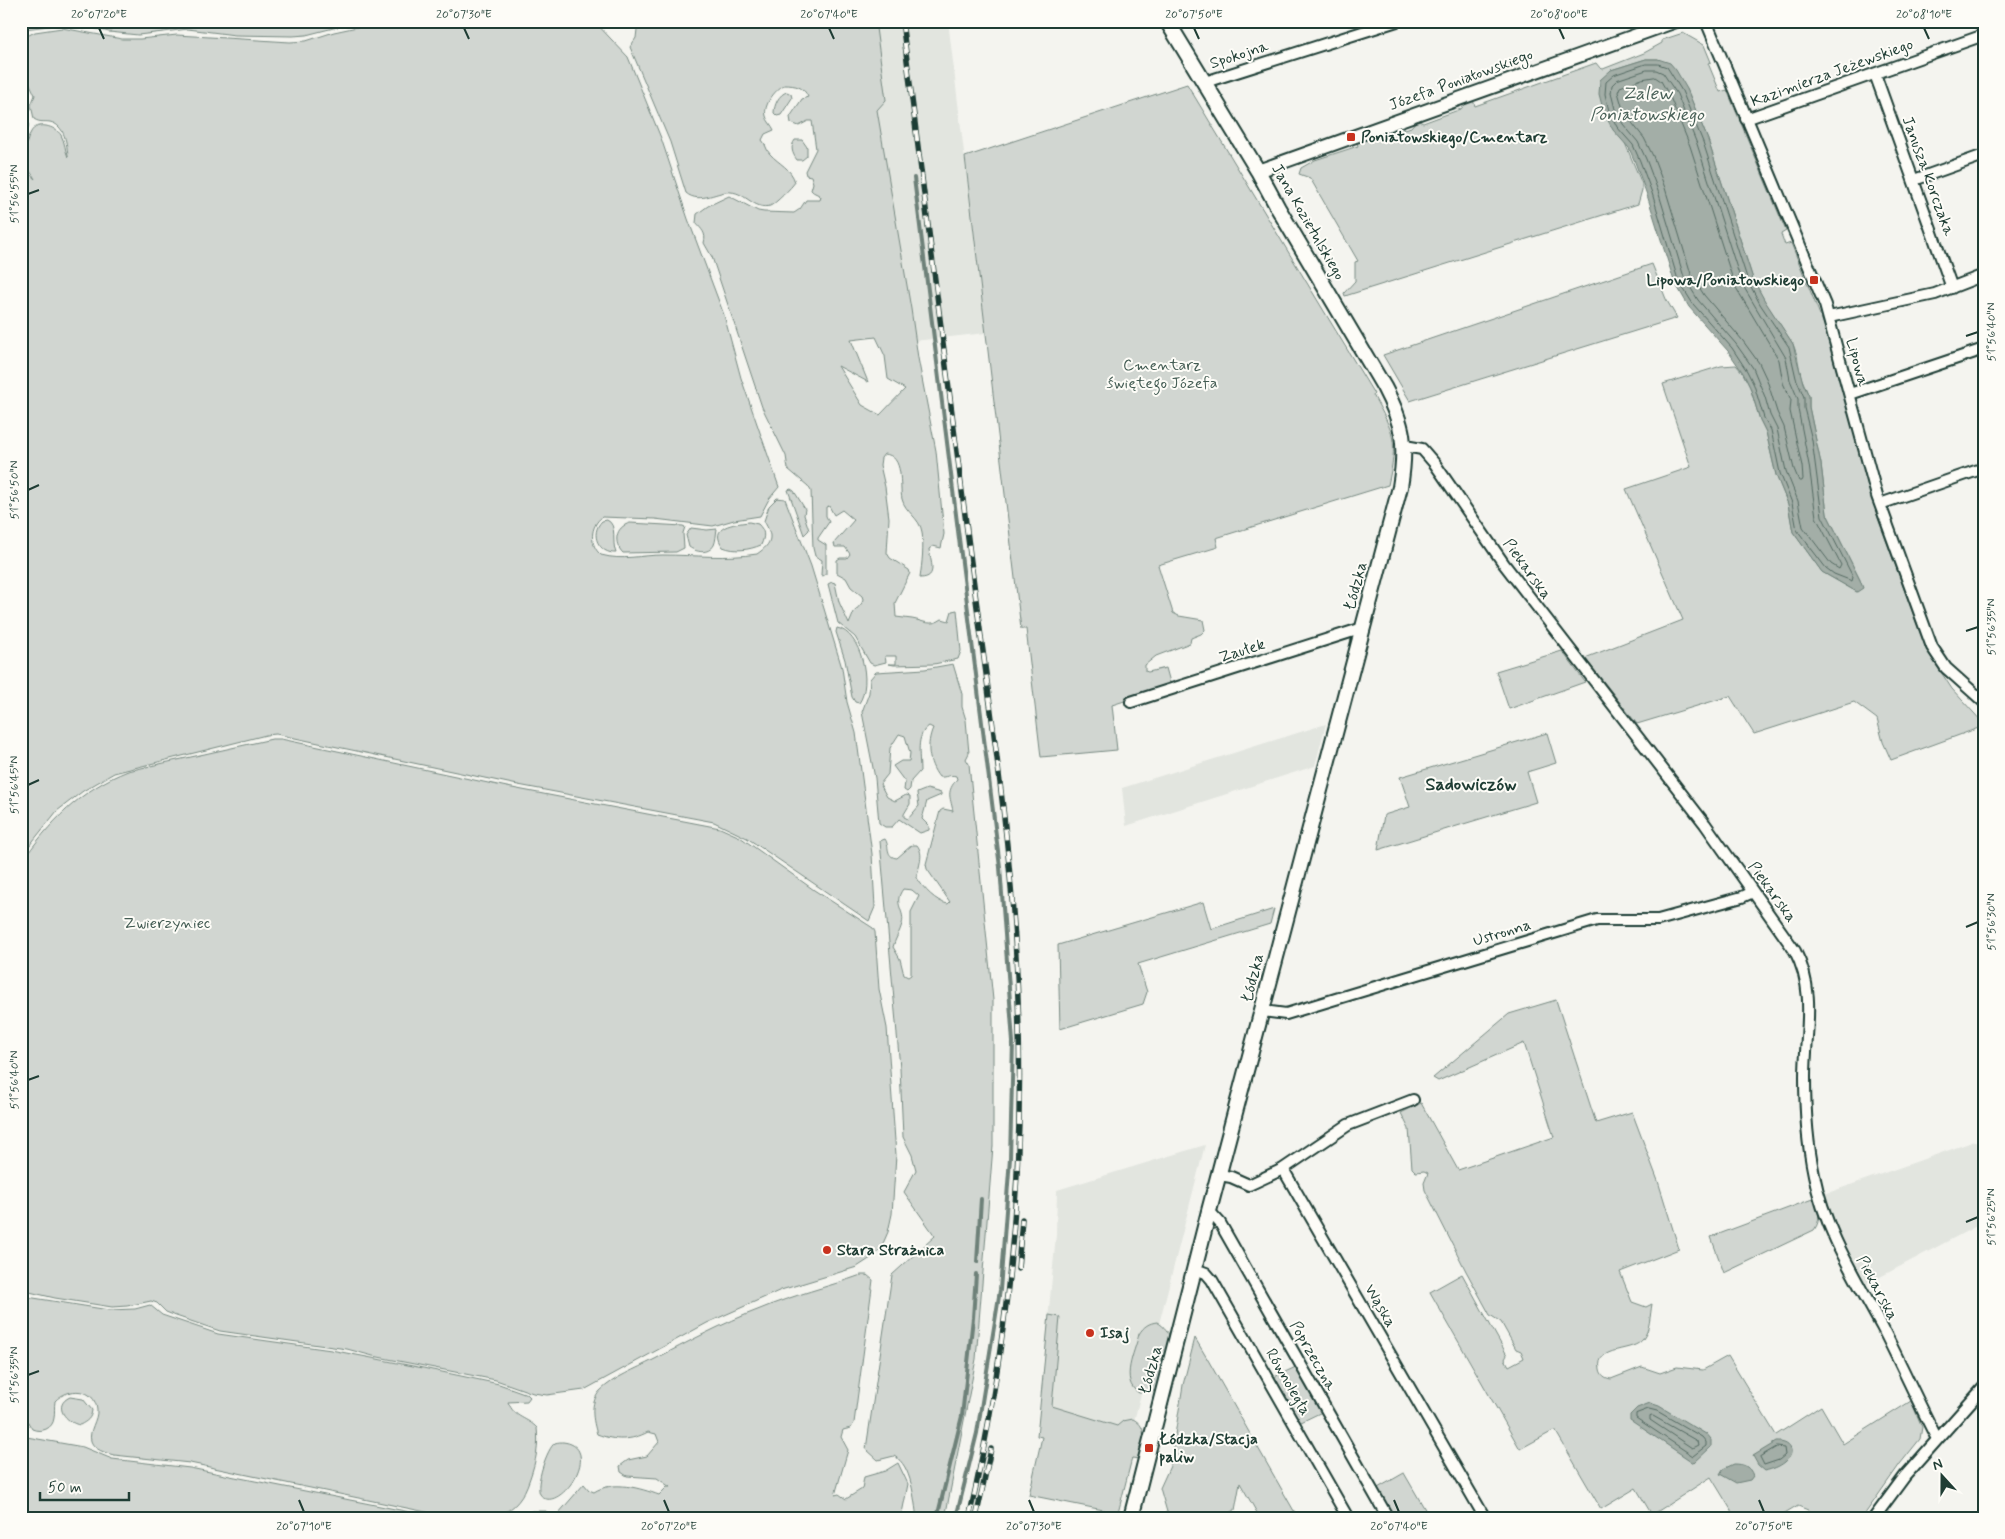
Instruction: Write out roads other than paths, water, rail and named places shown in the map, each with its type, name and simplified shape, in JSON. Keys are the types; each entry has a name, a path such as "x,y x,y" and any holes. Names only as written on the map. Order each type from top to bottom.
{"main road":[{"name":"Jana Kozietulskiego","path":"1167,21 1258,171 1390,398 1396,411 1405,446"},
{"name":"Łódzka","path":"1131,1518 1196,1269 1209,1211 1400,487 1405,446"}],"street":[{"name":"Spokojna","path":"1204,82 1397,21"},
{"name":"Józefa Poniatowskiego","path":"1258,171 1676,21"},
{"name":"Lipowa","path":"1706,21 1829,317 1880,504 1932,647 1946,668 1984,702"},
{"name":"Kazimierza Jeżewskiego","path":"1746,120 1984,35"},
{"name":"Janusza Korczaka","path":"1875,74 1952,288"},
{"path":"1914,180 1984,155"},
{"path":"1829,317 1922,298 1984,275"},
{"path":"1850,394 1984,348"},
{"name":"Piekarska","path":"1405,446 1422,449 1435,464 1515,579 1705,824 1792,945 1801,961 1807,981 1808,1002 1805,1076 1806,1119 1814,1174 1825,1216 1839,1248 1882,1328 1937,1439"},
{"path":"1880,504 1984,468"},
{"name":"Zaułek","path":"1131,702 1363,628"},
{"name":"Ustronna","path":"1263,1011 1286,1014 1596,920 1658,920 1742,897 1753,892"},
{"path":"1220,1175 1249,1185 1283,1169 1348,1125 1413,1100"},
{"name":"Wąska","path":"1283,1169 1484,1518"},
{"name":"Poprzeczna","path":"1209,1211 1219,1220 1388,1518"},
{"name":"Równoległa","path":"1196,1269 1206,1273 1212,1280 1348,1518"},
{"path":"1874,1518 1905,1476 1984,1387"}],"water":[{"name":"Zalew Poniatowskiego","path":"1646,59 1658,59 1670,63 1687,89 1708,140 1753,279 1793,344 1803,383 1809,396 1809,407 1821,464 1827,514 1860,580 1863,588 1857,592 1822,572 1793,532 1788,504 1776,475 1766,432 1760,420 1750,387 1728,351 1689,307 1674,281 1635,162 1629,148 1613,130 1604,113 1599,94 1600,80 1611,70"},
{"path":"1650,1403 1659,1406 1706,1434 1711,1440 1711,1447 1694,1463 1630,1420 1630,1415 1637,1408"},
{"path":"1776,1442 1788,1445 1791,1455 1783,1464 1765,1471 1758,1465 1753,1456"},
{"path":"1734,1464 1743,1465 1748,1468 1753,1476 1750,1480 1736,1483 1720,1474 1723,1469"}],"waterway":[{"path":"914,178 1000,867 1013,1042 1010,1158 1000,1290 977,1433 956,1518"},
{"path":"977,1262 981,1199"},
{"path":"937,1518 962,1416 976,1274"}],"railway":[{"path":"902,21 1000,780 1011,890 1018,999 1019,1130 1011,1260 994,1389 983,1454 969,1518"},
{"path":"1018,1269 1022,1219"},
{"path":"976,1518 991,1449"}],"place":[{"name":"Poniatowskiego/Cmentarz","path":"1351,137"},
{"name":"Lipowa/Poniatowskiego","path":"1814,280"},
{"name":"Stara Strażnica","path":"827,1250"},
{"name":"Isaj","path":"1090,1333"},
{"name":"Łódzka/Stacja paliw","path":"1149,1448"}],"district":[{"name":"Sadowiczów","path":"1471,785"}],"park label":[{"name":"Cmentarz świętego Józefa","path":"1162,374"},
{"name":"Zwierzyniec","path":"167,923"}]}
